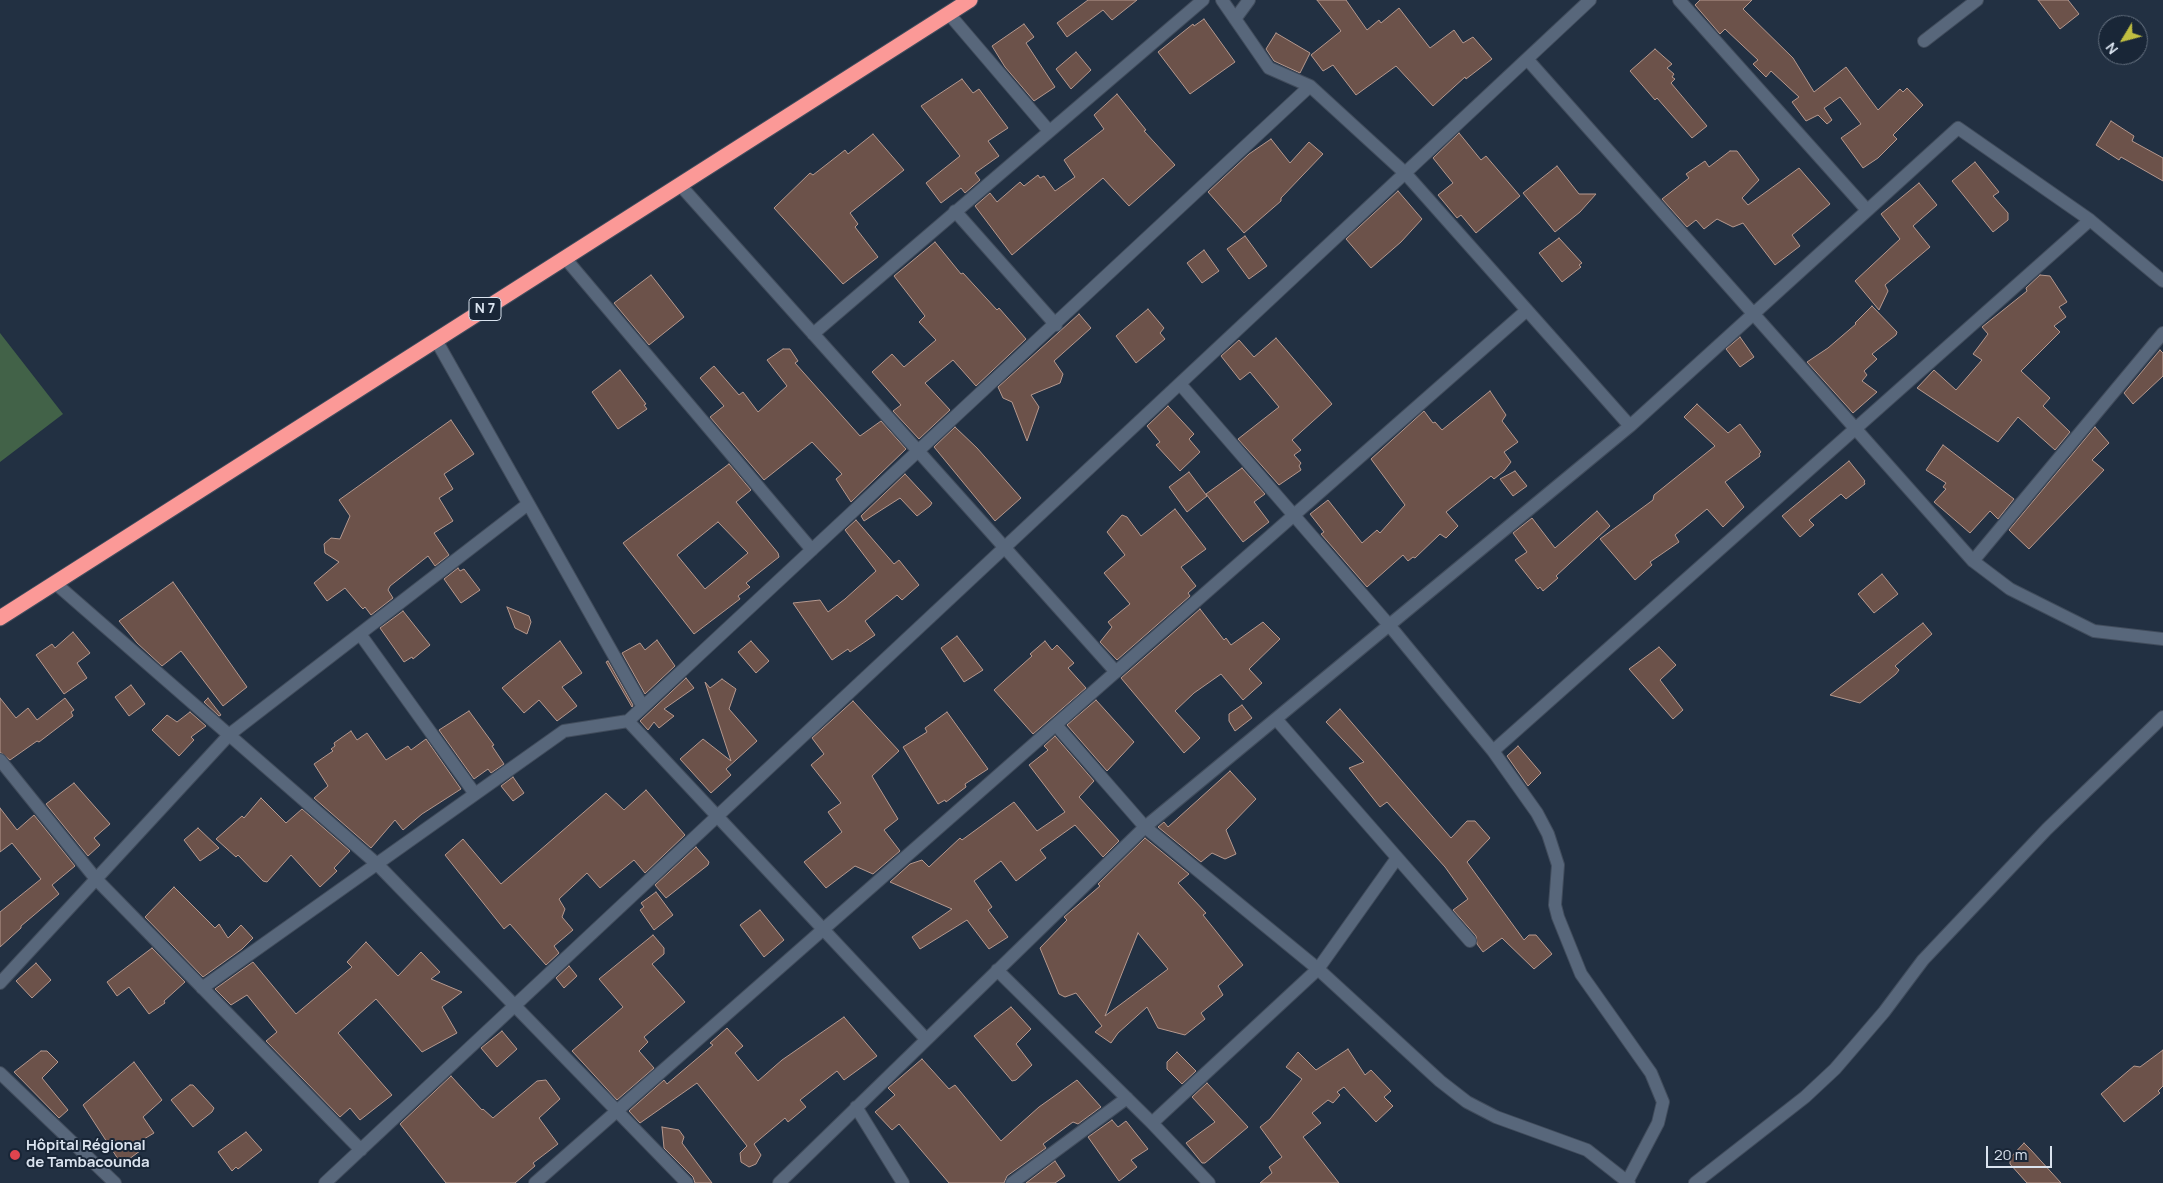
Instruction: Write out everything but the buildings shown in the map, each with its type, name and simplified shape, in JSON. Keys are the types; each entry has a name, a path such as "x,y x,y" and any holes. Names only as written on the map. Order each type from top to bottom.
{"highway":[{"name":"N 7","path":"0,618 970,0"}],"street":[{"path":"813,334 1202,0"},
{"path":"1222,0 1269,68 1310,86 1405,173 1630,426"},
{"path":"1235,18 1249,0"},
{"path":"325,1183 1590,0"},
{"path":"1678,0 1867,210"},
{"path":"1924,41 1977,0"},
{"path":"949,14 1049,131"},
{"path":"1527,59 1973,561 2010,589 2094,630 2163,639"},
{"path":"202,988 564,731 628,721 1310,86"},
{"path":"779,1183 1145,827 1630,426 1958,128 2090,220 2163,281"},
{"path":"680,185 1116,672"},
{"path":"955,211 1056,324"},
{"path":"1493,751 2090,220"},
{"path":"565,258 812,550"},
{"path":"535,1183 1527,310"},
{"path":"1973,561 2163,332"},
{"path":"436,340 643,707"},
{"path":"1056,725 1145,827 1318,969 1440,1081 1467,1102 1519,1127 1570,1142 1587,1150 1628,1183 1654,1131 1663,1102 1651,1073 1581,974 1556,911 1558,866 1548,834 1537,813 1493,751 1389,625 1180,384"},
{"path":"0,983 230,734 528,504"},
{"path":"55,583 377,864 687,1183"},
{"path":"360,634 475,794"},
{"path":"1695,1183 1805,1097 1835,1069 1884,1012 1923,960 2047,829 2163,717"},
{"path":"1276,719 1470,940"},
{"path":"628,721 926,1040"},
{"path":"0,760 96,879 361,1150"},
{"path":"1152,1123 1318,969 1397,858"},
{"path":"998,970 1152,1123 1209,1183"},
{"path":"0,1073 115,1183"},
{"path":"1012,1183 1127,1098"},
{"path":"856,1107 903,1183"}],"green space":[{"path":"0,333 63,414 0,462"}],"place":[{"name":"Hôpital Régional de Tambacounda","path":"15,1155"}]}
